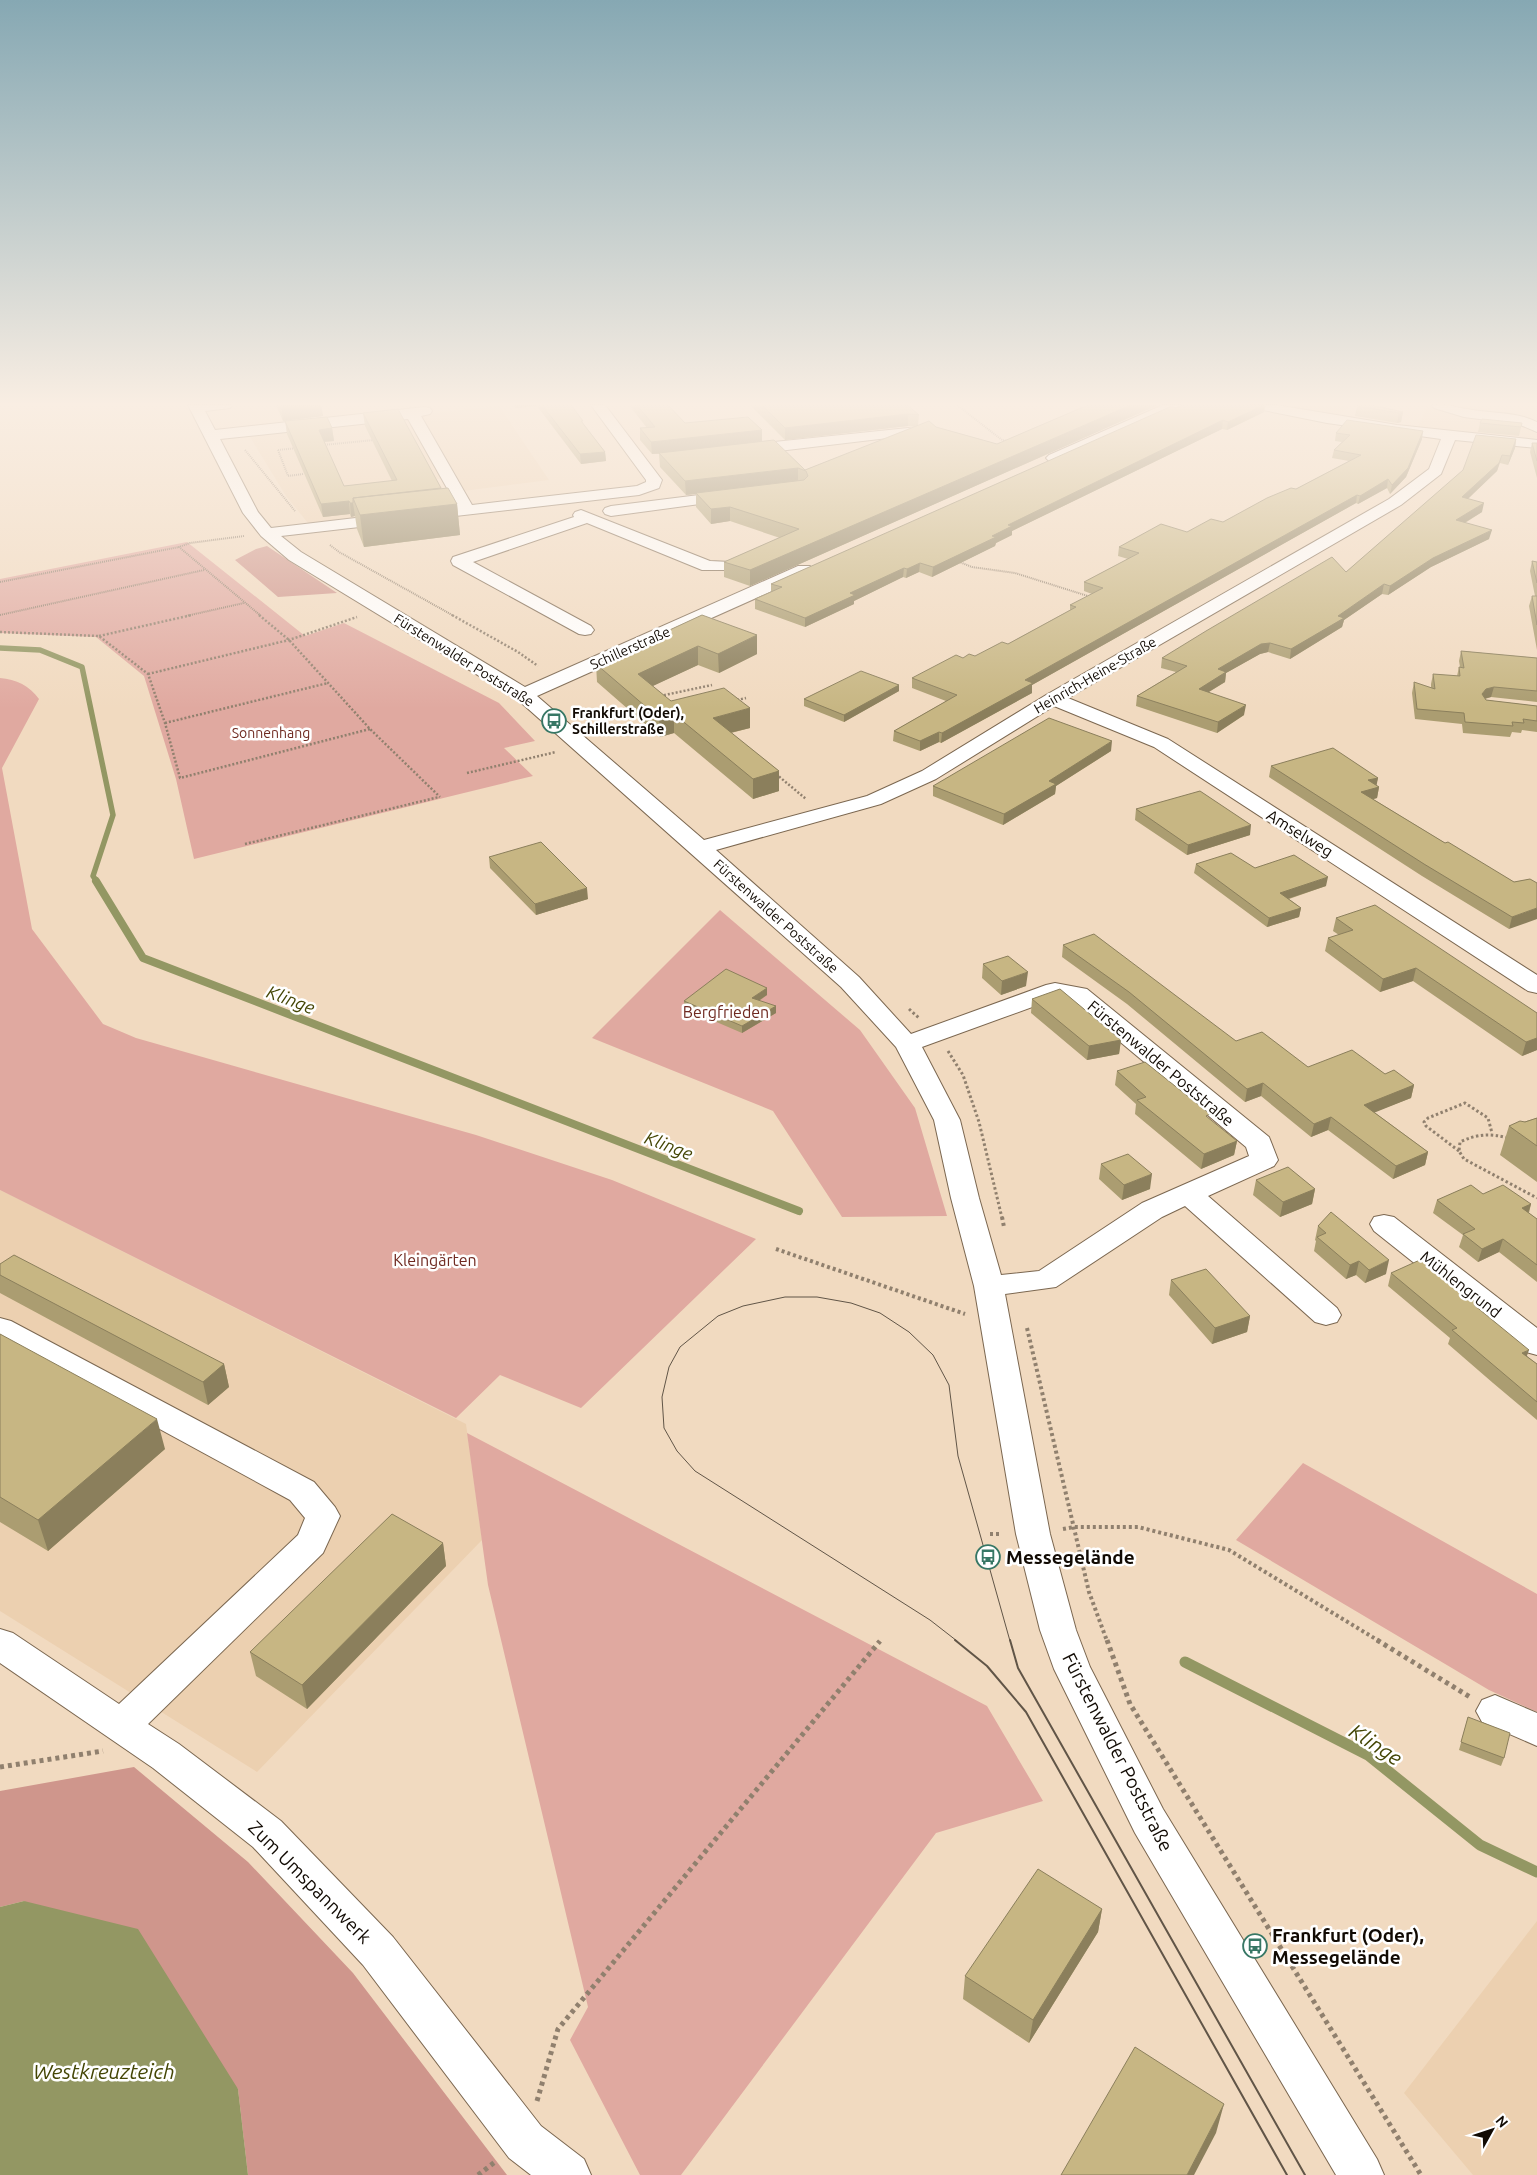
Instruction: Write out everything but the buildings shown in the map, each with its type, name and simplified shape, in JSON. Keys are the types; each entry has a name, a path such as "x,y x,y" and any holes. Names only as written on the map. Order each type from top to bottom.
{"street":[{"name":"Fürstenwalder Poststraße","path":"248,506 267,539 295,556 364,609 524,695 850,982 907,1044 947,1120 965,1198 989,1286 1033,1534 1058,1630 1072,1669 1149,1820 1361,2175"},
{"path":"267,539 310,528 497,506"},
{"path":"565,506 708,566 725,566"},
{"path":"585,630 459,561 584,516 650,506"},
{"name":"Heinrich-Heine-Straße","path":"700,848 874,800 929,775 1052,699 1388,506"},
{"name":"Schillerstraße","path":"524,695 818,564"},
{"name":"Amselweg","path":"1052,699 1161,744 1537,986"},
{"name":"Fürstenwalder Poststraße","path":"907,1044 1055,990 1078,994 1259,1144 1264,1160 1152,1210 1046,1280 989,1286"},
{"path":"1187,1193 1326,1315"},
{"name":"Mühlengrund","path":"1384,1224 1537,1344"},
{"path":"0,1329 302,1491 323,1516 311,1542 134,1735"},
{"name":"Zum Umspannwerk","path":"0,1644 134,1735 267,1834 372,1944 524,2142 568,2175"},
{"path":"1494,1711 1537,1730"}],"path":[{"path":"289,506 310,528 339,552 518,652 559,680"},
{"path":"0,582 179,547 190,543 267,539"},
{"path":"179,547 289,640 370,729 440,796 245,844"},
{"path":"954,560 972,567 1014,573 1098,599"},
{"path":"0,615 205,570"},
{"path":"0,632 99,636 244,603"},
{"path":"148,674 289,640 356,617 364,609"},
{"path":"99,636 148,674 165,723 180,778 370,729"},
{"path":"165,723 328,683"},
{"path":"662,703 654,697 712,685"},
{"path":"729,702 746,698"},
{"path":"466,773 556,752"},
{"path":"771,771 824,813"},
{"path":"907,1007 934,1034 963,1075 979,1122 1006,1236"},
{"path":"1492,1133 1488,1118 1465,1103 1428,1118 1424,1122 1426,1126 1459,1151 1464,1159 1537,1198"},
{"path":"1459,1151 1460,1142 1473,1135 1492,1133 1516,1141"},
{"path":"776,1249 996,1325"},
{"path":"1017,1283 1090,1592 1130,1704 1421,2175"},
{"path":"1033,1534 1074,1527 1138,1527 1229,1550 1494,1711"},
{"path":"990,1534 997,1534"},
{"path":"524,2142 558,2029 880,1641"},
{"path":"0,1767 134,1735"}],"shaded area":[{"path":"295,506 444,506 442,508 308,523"},
{"path":"267,546 337,593 278,597 235,560 256,549"},
{"path":"0,1190 466,1424 482,1540 257,1772 0,1611"},
{"path":"134,1767 248,1862 353,1973 507,2175 248,2175 238,2089 24,1901 0,1907 0,1791"},
{"path":"1537,1921 1537,2175 1473,2175 1404,2093"}],"green space":[{"name":"Sonnenhang","path":"187,542 305,636 344,623 499,703 535,741 504,748 533,776 194,859 176,779 144,676 96,637 0,633 0,579"},
{"name":"Kleingärten","path":"0,678 22,684 39,699 2,768 32,929 103,1024 136,1038 476,1135 612,1180 756,1239 581,1408 500,1375 456,1418 0,1190"},
{"name":"Bergfrieden","path":"720,910 860,1030 915,1108 947,1216 842,1217 773,1111 592,1038"},
{"path":"467,1433 987,1706 1043,1801 936,1833 681,2175 640,2175 570,2040 588,2007 488,1585"},
{"path":"1303,1463 1537,1594 1537,1712 1489,1690 1236,1540"}],"water":[{"name":"Westkreuzteich","path":"24,1901 138,1929 238,2089 248,2175 0,2175 0,1907"}],"waterway":[{"name":"Klinge","path":"0,648 40,650 82,667 113,815 93,876 97,882"},
{"name":"Klinge","path":"96,881 143,958 799,1211"},
{"name":"Klinge","path":"1185,1662 1368,1755 1480,1845 1537,1872"}],"tram line":[{"path":"957,1641 930,1620 695,1471 677,1451 664,1428 662,1397 669,1367 680,1347 718,1316 743,1306 785,1297 817,1297 851,1303 880,1313 909,1332 933,1355 949,1385 958,1456 1010,1641"},
{"path":"955,1640 987,1666 1026,1712 1287,2175"},
{"path":"1010,1640 1018,1668 1305,2175"}],"place":[{"name":"Frankfurt (Oder), Schillerstraße","path":"554,721"},
{"name":"Messegelände","path":"988,1557"},
{"name":"Frankfurt (Oder), Messegelände","path":"1255,1946"}]}
